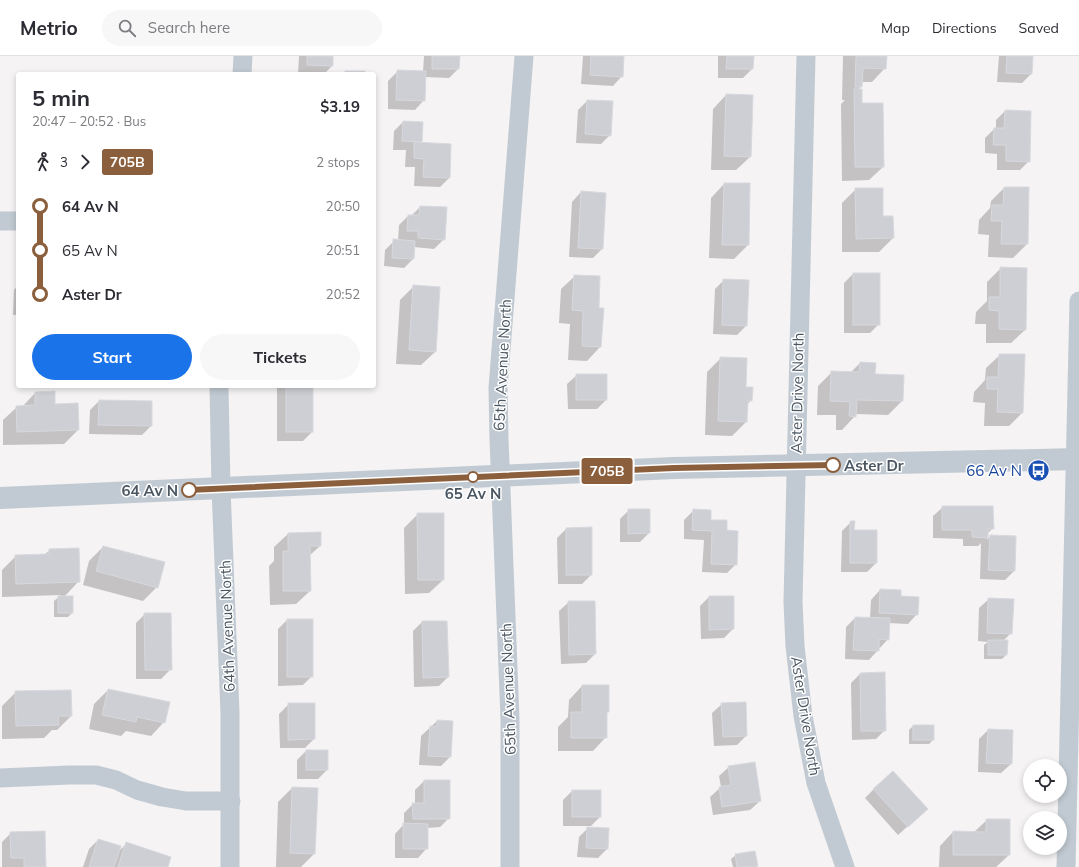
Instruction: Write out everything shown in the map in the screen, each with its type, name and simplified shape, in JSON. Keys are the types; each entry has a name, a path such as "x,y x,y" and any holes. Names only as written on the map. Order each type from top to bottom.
{"street":[{"path":"242,72 243,56"},
{"name":"65th Avenue North","path":"510,867 510,719 498,388 524,56"},
{"name":"Aster Drive North","path":"806,56 792,602 795,646 803,716 816,783 845,867"},
{"path":"0,222 16,221"},
{"path":"1066,867 1077,459 1079,301"},
{"name":"64th Avenue North","path":"219,388 221,488 230,713 230,867"},
{"path":"0,498 674,468 1077,459"},
{"path":"0,778 96,775 116,780 137,790 162,797 186,801 231,801"}],"building":[{"path":"307,56 333,56 333,66 307,65"},
{"path":"432,56 460,56 459,69 432,69"},
{"path":"591,56 624,56 623,77 590,75"},
{"path":"727,56 754,56 753,69 726,69"},
{"path":"856,56 887,56 886,69 863,68 862,87 855,87"},
{"path":"1007,56 1033,56 1032,74 1006,73"},
{"path":"397,70 426,71 425,101 396,100"},
{"path":"345,71 365,71 365,72"},
{"path":"854,89 862,89 862,103 883,103 884,167 855,167"},
{"path":"726,94 753,95 751,157 724,156"},
{"path":"587,100 613,101 611,136 585,134"},
{"path":"1005,110 1031,111 1030,162 1006,161 1006,145 993,145 994,128 1004,128"},
{"path":"403,121 423,122 422,142 402,141"},
{"path":"414,142 451,144 450,178 423,177 424,159 414,158"},
{"path":"724,183 750,183 749,245 722,245"},
{"path":"1004,187 1029,187 1028,244 1001,244 1002,221 991,221 992,205 1003,205"},
{"path":"855,188 883,188 883,216 893,216 894,238 856,239"},
{"path":"581,191 606,193 603,249 578,248"},
{"path":"420,206 447,207 445,240 418,238 418,231 407,231 408,215 419,215"},
{"path":"393,239 415,241 414,259 392,258"},
{"path":"1000,267 1027,268 1026,330 999,329 999,311 989,310 989,297 1000,297"},
{"path":"853,273 880,273 880,325 853,325"},
{"path":"574,275 600,276 599,308 604,308 601,347 582,346 583,311 572,310"},
{"path":"723,279 749,280 747,326 722,325"},
{"path":"413,285 440,287 436,352 409,350"},
{"path":"999,354 1025,354 1023,413 997,412 998,389 987,389 987,377 998,377"},
{"path":"720,357 747,358 746,387 753,387 752,401 748,400 747,422 718,421"},
{"path":"860,362 876,363 875,374 904,375 903,401 857,400 856,417 849,416 850,402 830,401 831,371 859,372"},
{"path":"576,374 607,374 607,400 576,400"},
{"path":"286,388 313,388 313,432 286,432"},
{"path":"55,391 55,404 78,403 79,430 17,432 16,406 35,405 35,392"},
{"path":"99,400 152,401 152,426 98,425"},
{"path":"942,506 993,506 994,529 988,529 988,538 972,537 972,530 942,530"},
{"path":"628,509 650,509 650,533 628,534"},
{"path":"693,509 711,510 711,520 727,520 727,530 738,531 737,565 711,564 712,531 692,530"},
{"path":"417,513 444,513 444,580 418,580"},
{"path":"850,521 855,521 854,530 877,530 877,563 850,563"},
{"path":"592,527 592,575 566,575 566,528"},
{"path":"321,532 321,546 310,546 311,591 283,591 283,551 288,551 288,533"},
{"path":"990,535 1016,536 1015,571 988,570"},
{"path":"103,546 165,562 158,588 96,571"},
{"path":"79,548 80,582 16,584 15,555 49,554 49,549"},
{"path":"880,589 901,590 901,596 919,597 918,615 879,613"},
{"path":"58,596 73,596 73,613 58,613"},
{"path":"709,596 734,596 734,629 709,630"},
{"path":"988,598 1014,599 1012,634 987,633"},
{"path":"568,601 595,601 596,654 569,655"},
{"path":"144,613 171,613 172,670 145,670"},
{"path":"855,617 890,618 889,640 879,639 879,651 853,650"},
{"path":"287,619 313,619 313,677 287,677"},
{"path":"422,621 447,621 449,677 423,678"},
{"path":"988,640 1008,640 1007,655 988,655"},
{"path":"885,672 886,731 861,731 860,673"},
{"path":"582,685 609,685 607,738 571,738 571,712 582,712"},
{"path":"108,689 170,702 165,723 137,717 136,722 102,715"},
{"path":"71,690 72,716 58,716 59,725 16,726 15,691"},
{"path":"746,702 747,736 723,737 721,703"},
{"path":"288,703 315,703 315,739 288,740"},
{"path":"437,720 453,721 451,757 428,756 430,726 437,727"},
{"path":"913,725 934,725 934,740 913,740"},
{"path":"988,729 1013,730 1012,764 986,763"},
{"path":"306,750 328,750 328,770 306,770"},
{"path":"755,762 761,801 722,807 719,787 731,785 728,766"},
{"path":"893,771 928,809 908,827 873,789"},
{"path":"424,780 450,780 450,819 413,819 412,803 424,803"},
{"path":"292,787 318,788 315,854 290,853"},
{"path":"572,790 601,790 601,817 572,817"},
{"path":"986,819 1010,819 1010,855 953,855 953,831 986,832"},
{"path":"403,823 428,824 428,849 403,849"},
{"path":"587,827 609,828 608,849 586,848"},
{"path":"45,831 46,867 24,867 24,858 11,858 10,832"},
{"path":"98,839 121,846 114,867 89,867"},
{"path":"126,842 171,857 168,867 118,867"},
{"path":"755,851 758,866 737,867 735,854"}],"bus line":[{"name":"705B","path":"189,490 674,468 833,465"}],"place":[{"name":"Aster Dr","path":"833,465"},
{"name":"66 Av N","path":"1038,470"},
{"name":"65 Av N","path":"473,477"},
{"name":"64 Av N","path":"189,490"}]}
